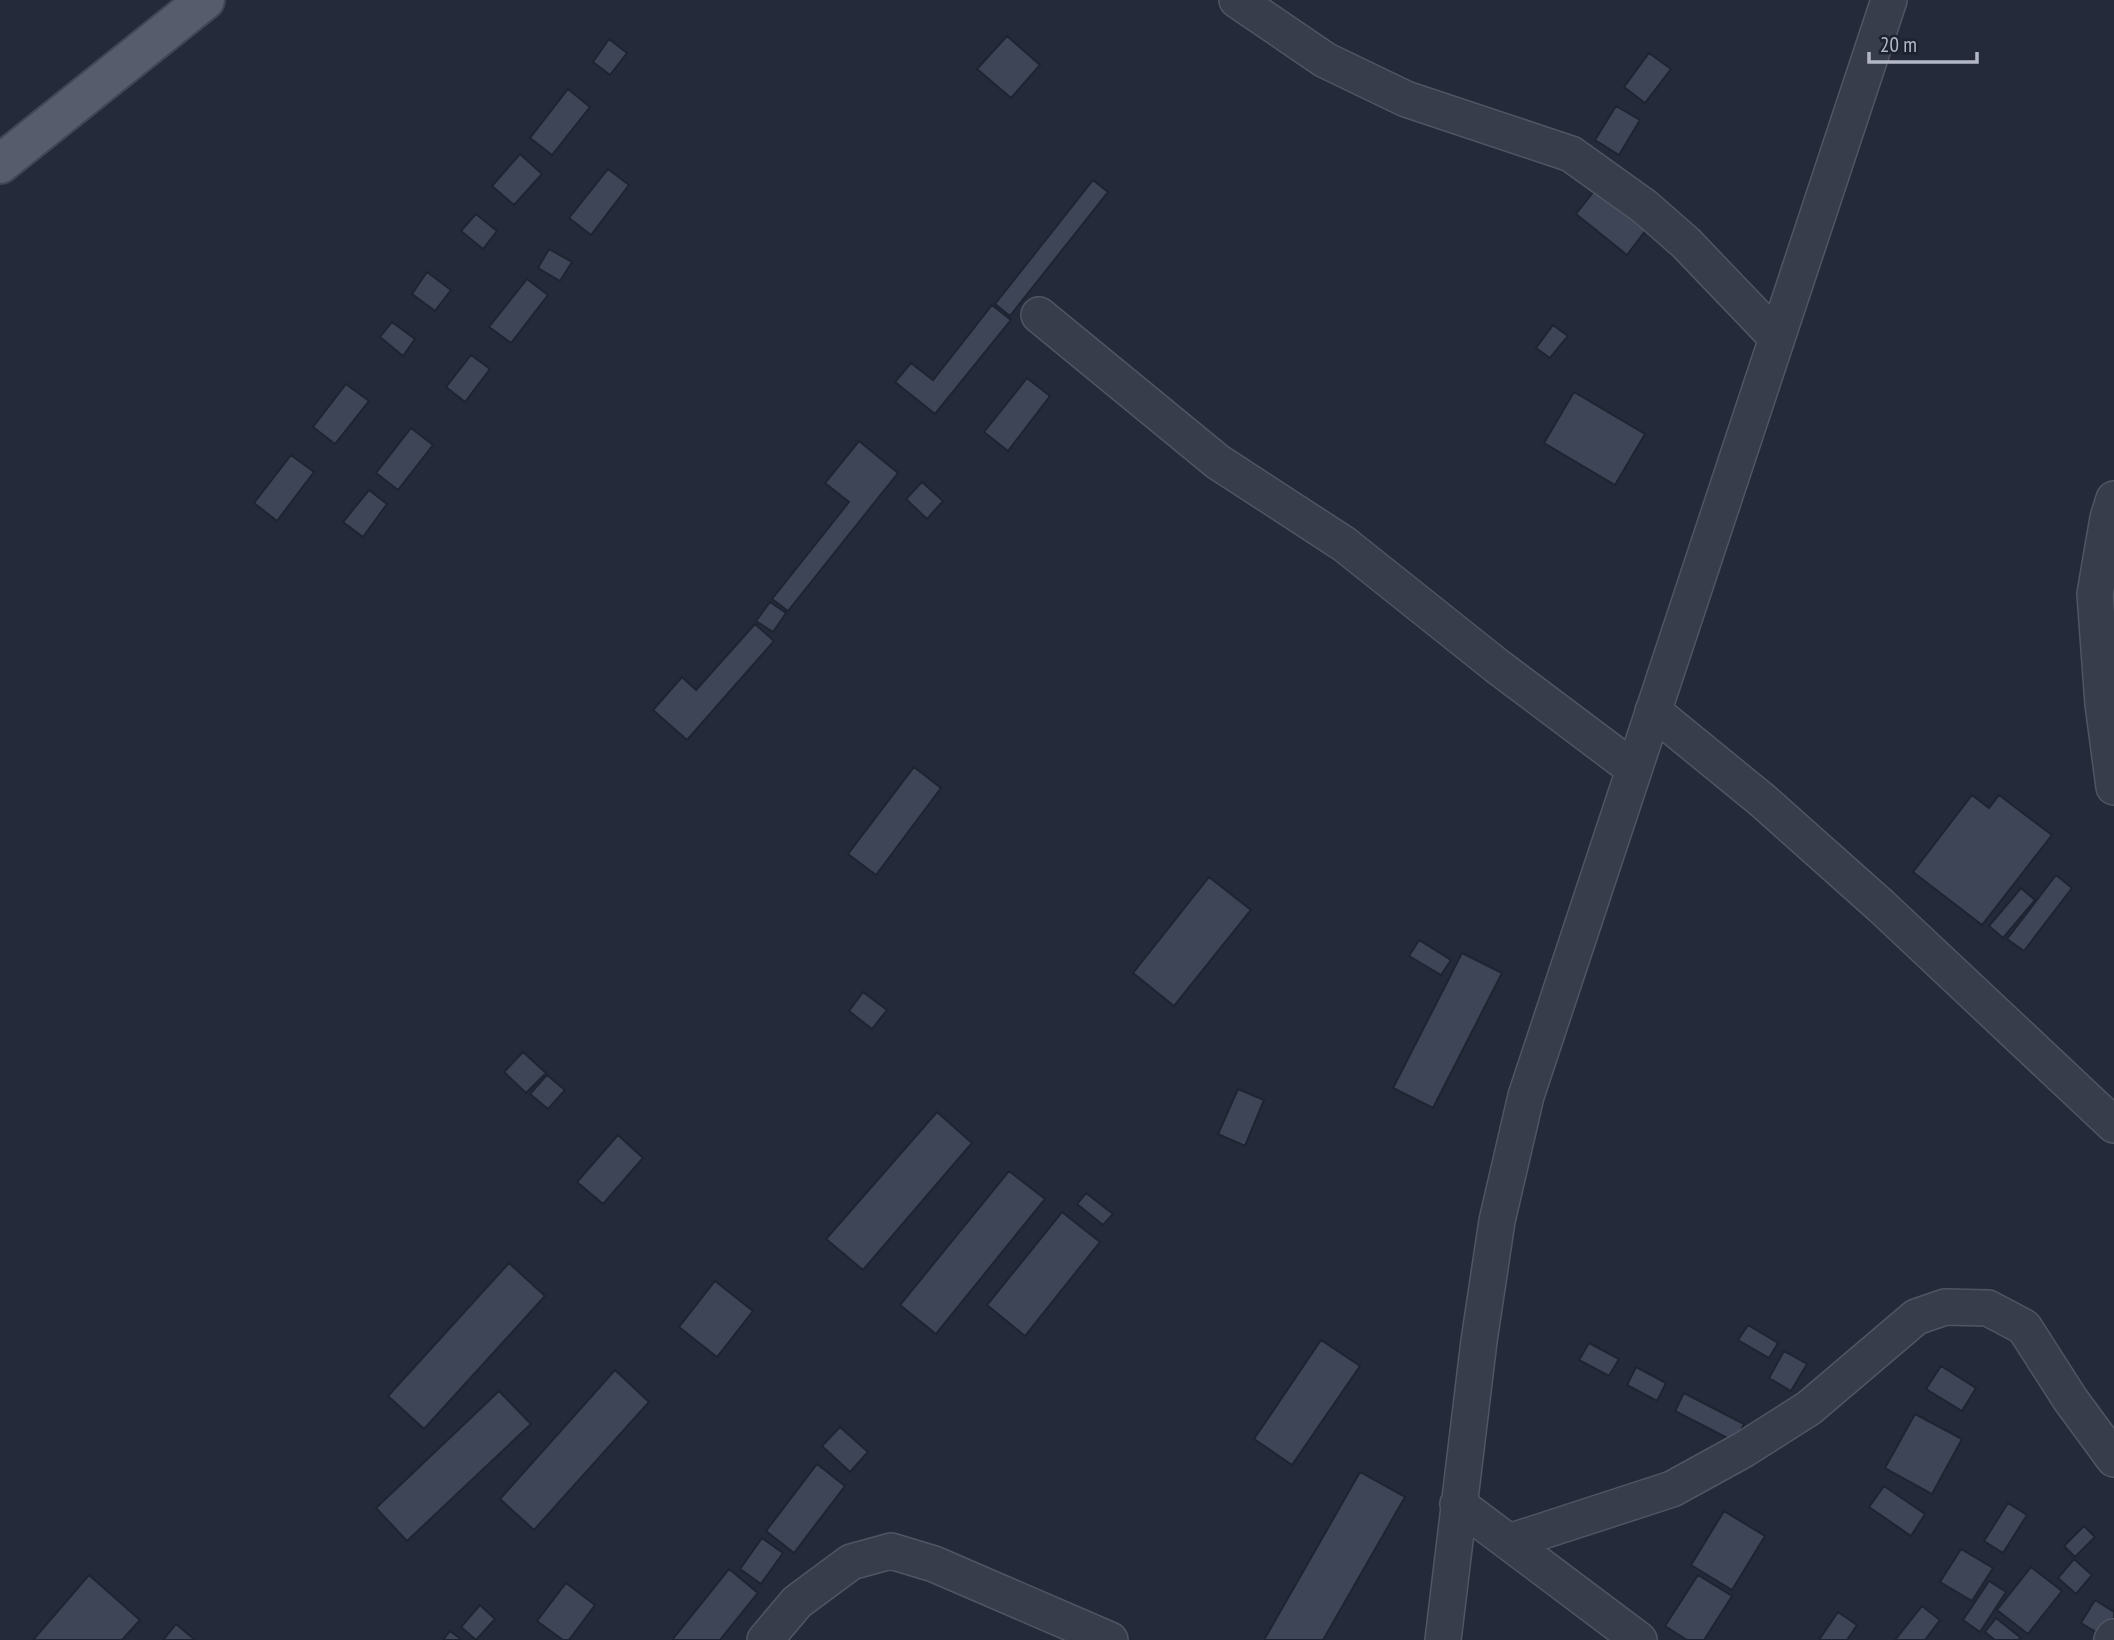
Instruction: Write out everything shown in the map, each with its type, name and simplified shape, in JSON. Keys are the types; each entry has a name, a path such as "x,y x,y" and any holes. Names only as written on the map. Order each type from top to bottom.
{"main road":[{"path":"0,164 205,0"}],"street":[{"path":"1237,0 1325,60 1406,99 1571,154 1645,207 1686,243 1776,337"},
{"path":"1443,1640 1479,1340 1497,1221 1523,1108 1889,0"},
{"path":"1039,315 1218,462 1344,544 1497,666 1634,769"},
{"path":"2114,499 2108,518 2095,594 2103,704 2114,787"},
{"path":"1653,711 1762,800 1881,906 2114,1125"},
{"path":"1509,1542 1672,1489 1743,1450 1809,1408 1916,1317 1945,1307 1988,1308 2024,1326 2070,1399 2114,1459"},
{"path":"1458,1504 1639,1640"},
{"path":"765,1640 797,1602 851,1562 891,1551 934,1564 1110,1640"}],"building":[{"path":"1007,36 1040,65 1011,98 977,69"},
{"path":"609,39 627,53 610,75 593,62"},
{"path":"1649,53 1671,69 1645,103 1624,87"},
{"path":"568,89 590,107 552,155 530,138"},
{"path":"1616,106 1640,120 1619,155 1595,140"},
{"path":"520,154 542,174 514,205 492,186"},
{"path":"608,169 629,185 591,235 569,218"},
{"path":"1093,180 1108,192 1010,316 995,304"},
{"path":"1598,186 1649,226 1627,255 1576,214"},
{"path":"476,214 497,231 483,249 461,231"},
{"path":"549,249 572,262 560,281 538,268"},
{"path":"427,272 451,290 435,311 412,294"},
{"path":"527,279 548,295 511,343 489,327"},
{"path":"992,305 1011,320 935,414 895,382 911,363 933,380"},
{"path":"392,322 415,339 403,356 380,337"},
{"path":"1553,325 1568,336 1550,358 1536,348"},
{"path":"471,355 490,369 465,402 446,387"},
{"path":"1027,378 1050,396 1008,451 984,432"},
{"path":"346,384 369,401 335,444 313,427"},
{"path":"1574,392 1645,434 1615,485 1544,443"},
{"path":"411,428 433,445 398,490 376,473"},
{"path":"859,441 898,473 788,611 772,599 849,502 825,483"},
{"path":"291,455 314,472 277,521 254,503"},
{"path":"922,482 943,501 927,519 906,499"},
{"path":"369,490 387,504 363,537 343,522"},
{"path":"770,602 786,613 773,632 756,621"},
{"path":"755,624 774,641 687,740 653,710 682,677 696,690"},
{"path":"914,767 941,788 876,875 848,854"},
{"path":"1972,795 1989,808 1999,795 2052,835 1982,925 1913,872"},
{"path":"2056,875 2072,888 2024,951 2007,939"},
{"path":"1209,877 1251,910 1174,1006 1133,973"},
{"path":"2021,888 2035,900 2003,938 1989,926"},
{"path":"1419,940 1451,960 1441,975 1409,956"},
{"path":"1462,953 1502,973 1433,1108 1393,1088"},
{"path":"863,992 887,1010 872,1029 849,1011"},
{"path":"523,1052 546,1073 526,1093 504,1072"},
{"path":"547,1075 565,1090 548,1109 530,1094"},
{"path":"1238,1089 1264,1100 1245,1146 1218,1134"},
{"path":"937,1112 972,1143 863,1270 826,1239"},
{"path":"618,1135 643,1158 603,1204 577,1182"},
{"path":"1009,1171 1045,1199 936,1334 900,1305"},
{"path":"1086,1193 1113,1214 1103,1225 1077,1204"},
{"path":"1062,1212 1100,1242 1025,1336 987,1305"},
{"path":"509,1263 545,1296 424,1429 388,1396"},
{"path":"715,1281 753,1311 717,1357 679,1327"},
{"path":"1748,1325 1778,1343 1769,1358 1738,1340"},
{"path":"1321,1340 1360,1366 1292,1465 1254,1439"},
{"path":"1589,1343 1619,1359 1609,1376 1579,1360"},
{"path":"1784,1351 1807,1364 1791,1391 1769,1378"},
{"path":"1941,1366 1976,1388 1962,1411 1926,1389"},
{"path":"1636,1367 1666,1383 1657,1401 1627,1385"},
{"path":"615,1370 649,1402 534,1530 500,1499"},
{"path":"499,1391 531,1424 407,1541 376,1508"},
{"path":"1684,1393 1744,1424 1735,1442 1675,1411"},
{"path":"1915,1414 1962,1439 1932,1494 1885,1468"},
{"path":"840,1427 868,1452 850,1472 822,1446"},
{"path":"817,1464 845,1486 794,1553 766,1531"},
{"path":"1360,1472 1405,1497 1323,1640 1264,1640"},
{"path":"1884,1486 1925,1514 1911,1536 1869,1507"},
{"path":"2008,1503 2027,1515 2003,1553 1984,1541"},
{"path":"1724,1511 1765,1536 1732,1590 1691,1565"},
{"path":"2084,1526 2095,1537 2075,1557 2064,1546"},
{"path":"762,1538 783,1553 761,1584 740,1569"},
{"path":"1961,1549 1993,1568 1972,1601 1940,1582"},
{"path":"2074,1559 2092,1575 2076,1594 2058,1578"},
{"path":"2031,1567 2062,1591 2028,1634 1997,1610"},
{"path":"729,1569 758,1593 720,1640 672,1640"},
{"path":"89,1575 140,1620 122,1640 33,1640"},
{"path":"1698,1575 1732,1596 1704,1640 1687,1640 1665,1626"},
{"path":"1989,1581 2006,1592 1980,1632 1963,1620"},
{"path":"566,1583 595,1605 569,1640 563,1640 537,1621"},
{"path":"2095,1600 2114,1612 2114,1640 2109,1640 2081,1623"},
{"path":"480,1605 495,1619 476,1640 461,1627"},
{"path":"1922,1606 1940,1620 1925,1640 1895,1640"},
{"path":"1838,1612 1857,1625 1847,1640 1819,1640"},
{"path":"1996,1618 2021,1638 1995,1640 1985,1632"},
{"path":"176,1624 195,1640 163,1640"},
{"path":"450,1631 462,1640 443,1640"}]}
